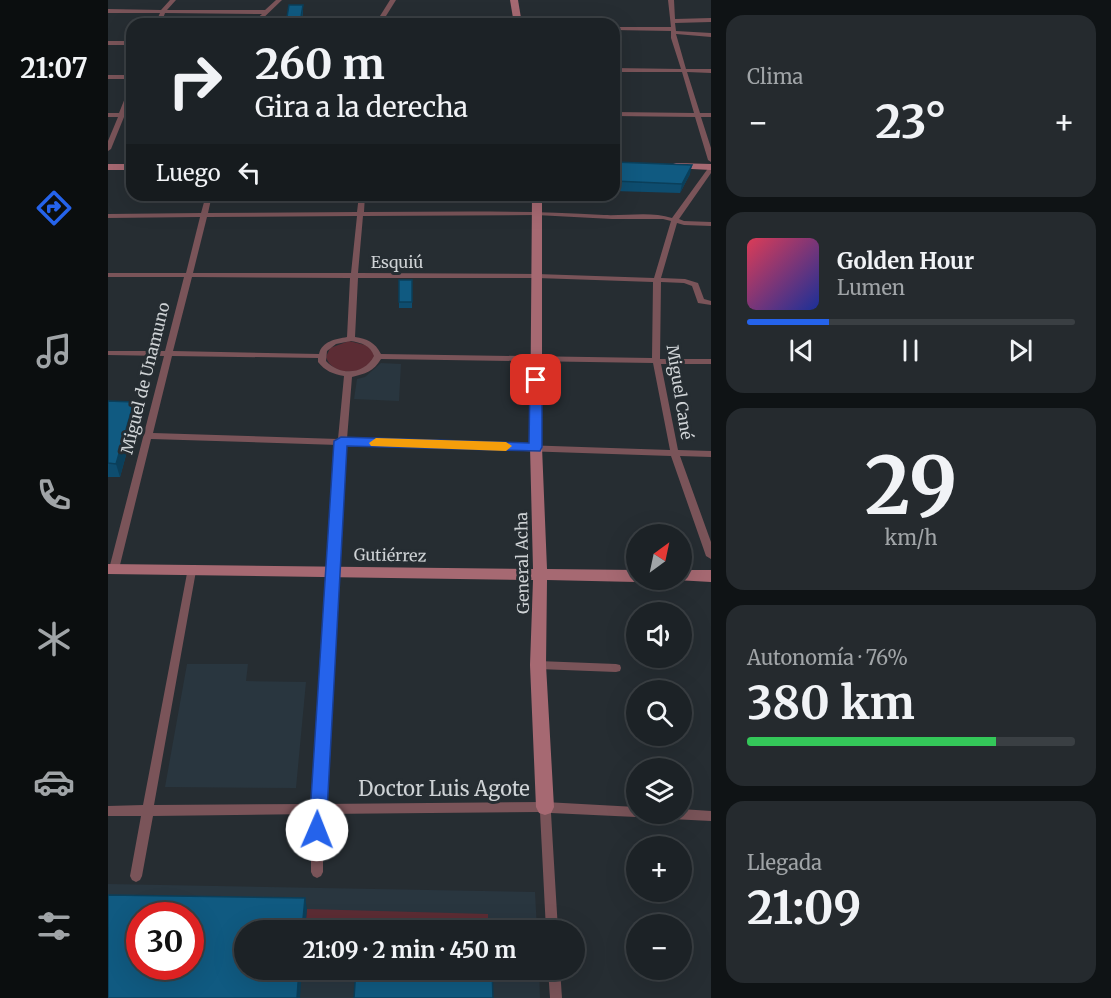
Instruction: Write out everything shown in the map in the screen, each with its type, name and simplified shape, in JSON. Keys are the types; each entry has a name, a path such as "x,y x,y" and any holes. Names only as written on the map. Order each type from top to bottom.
{"street":[{"path":"160,18 173,0"},
{"path":"260,18 279,0"},
{"path":"382,18 393,0"},
{"path":"514,0 517,18"},
{"path":"671,0 674,31 683,70 711,159"},
{"path":"108,11 266,12"},
{"path":"674,21 711,20"},
{"path":"620,29 711,35"},
{"path":"108,43 126,43"},
{"path":"620,70 711,71"},
{"path":"108,77 126,77"},
{"path":"108,149 126,104"},
{"path":"620,114 711,115"},
{"path":"108,115 126,115"},
{"path":"108,167 126,166"},
{"path":"667,166 711,168"},
{"name":"Miguel Cané","path":"711,168 675,220 657,279 656,360 674,452 711,556"},
{"name":"Miguel de Unamuno","path":"111,569 207,201"},
{"path":"351,339 361,201"},
{"name":"General Acha","path":"537,201 536,447 540,575 538,665 551,920"},
{"path":"108,216 536,213 612,217 648,216 711,224"},
{"name":"Esquiú","path":"108,275 537,276 657,279 685,281 695,285 701,301 711,303"},
{"path":"321,356 327,346 334,342 351,339 373,346 378,356"},
{"path":"108,353 321,356"},
{"path":"321,356 325,367 331,371 348,374 372,367 378,356"},
{"path":"378,356 711,362"},
{"path":"317,872 317,808 341,441 348,374"},
{"path":"147,436 711,454"},
{"name":"Gutiérrez","path":"111,569 626,576"},
{"path":"136,876 191,571"},
{"path":"692,576 711,576"},
{"path":"538,665 616,668"},
{"name":"Doctor Luis Agote","path":"108,811 545,807 626,811"},
{"path":"692,815 711,816"},
{"path":"555,980 556,998"}],"shaded area":[{"path":"349,341 369,346 375,355 372,362 366,367 351,372 343,371 330,364 326,357 330,348"},
{"path":"381,363 401,364 399,401 354,399 357,379 365,377"},
{"path":"187,664 248,664 246,681 306,682 296,788 165,787"},
{"path":"108,884 535,892 536,920 234,920 234,980 539,980 540,998 108,998"},
{"path":"307,909 488,914 488,920 306,920"}],"building":[{"path":"289,5 303,5 301,17 287,17"},
{"path":"620,162 692,165 682,184 620,181"},
{"path":"399,280 412,280 412,302 399,302"},
{"path":"108,401 134,402 116,464 108,463"},
{"path":"108,895 305,898 303,920 234,920 234,980 298,980 297,998 108,998"},
{"path":"355,980 492,980 493,998 354,998"}],"slow traffic":[{"path":"376,443 506,446"}],"route":[{"path":"317,830 341,441 536,447 536,380"}]}
